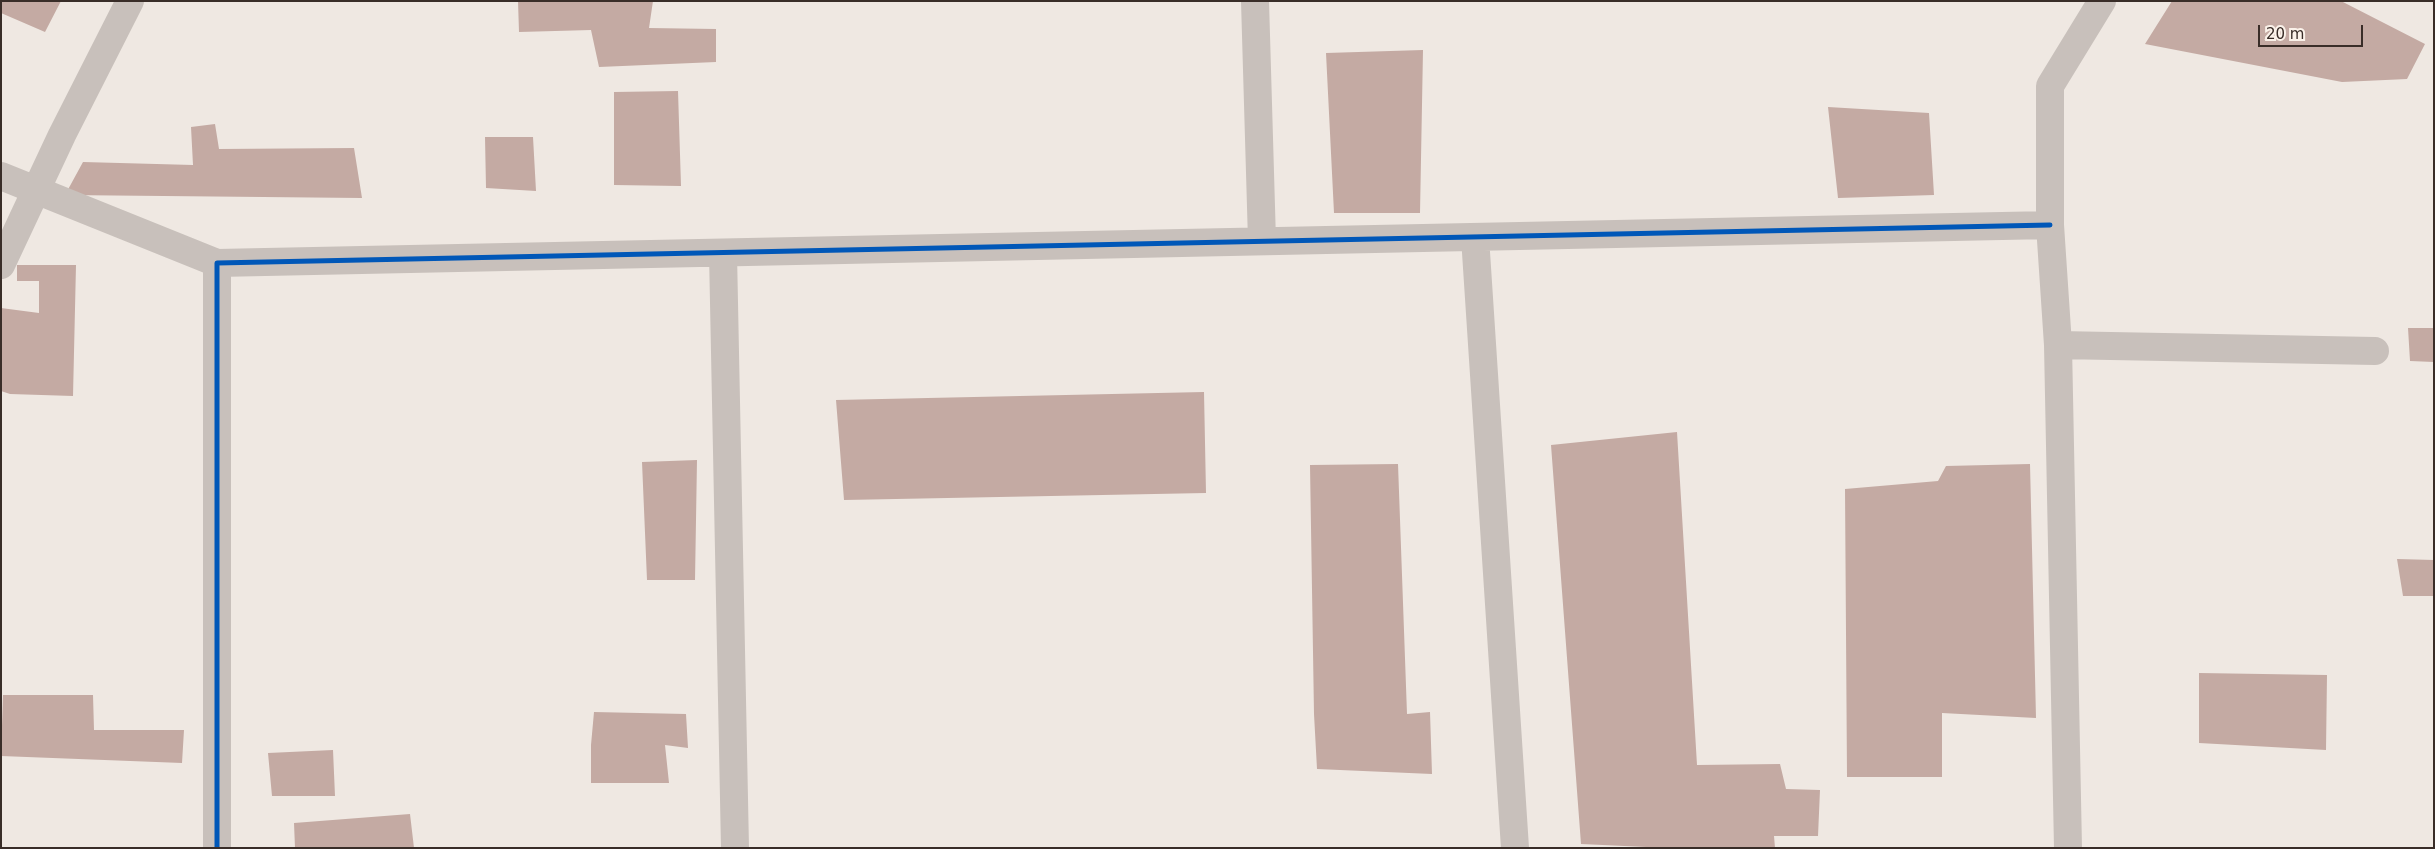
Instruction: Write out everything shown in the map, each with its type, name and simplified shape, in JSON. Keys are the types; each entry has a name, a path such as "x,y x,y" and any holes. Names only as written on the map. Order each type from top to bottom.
{"street":[{"path":"1,265 130,1"},
{"path":"1255,1 1262,242"},
{"path":"2068,848 2058,345 2050,225 2050,86 2102,1"},
{"path":"1,176 217,263 2050,225"},
{"path":"1475,237 1515,848"},
{"path":"723,252 735,848"},
{"path":"217,263 217,848"},
{"path":"2058,345 2375,351"}],"building":[{"path":"1,1 61,1 45,32 1,13"},
{"path":"518,1 653,1 649,28 716,29 716,62 599,67 591,30 519,32"},
{"path":"2172,1 2341,1 2425,44 2407,79 2342,82 2145,44"},
{"path":"1423,50 1420,213 1334,213 1326,53"},
{"path":"678,91 681,186 614,185 614,92"},
{"path":"1828,107 1929,113 1934,195 1838,198"},
{"path":"215,124 219,149 354,148 362,198 65,195 83,162 193,165 191,127"},
{"path":"485,137 533,137 536,191 486,188"},
{"path":"17,265 76,265 73,396 10,394 1,391 1,308 39,313 39,281 17,281"},
{"path":"2408,328 2434,328 2434,362 2410,361"},
{"path":"1204,392 1206,493 844,500 836,400"},
{"path":"1677,432 1697,765 1780,764 1786,789 1820,790 1818,836 1774,836 1775,848 1668,848 1581,844 1551,445"},
{"path":"697,460 695,580 647,580 642,462"},
{"path":"1398,464 1407,714 1430,712 1432,774 1317,769 1314,714 1310,465"},
{"path":"2030,464 2036,718 1942,713 1942,777 1847,777 1845,489 1938,481 1946,466"},
{"path":"2397,559 2434,560 2434,596 2403,596"},
{"path":"2199,673 2327,675 2326,750 2199,743"},
{"path":"3,695 93,695 94,730 184,730 182,763 1,756"},
{"path":"594,712 686,714 688,748 665,745 669,783 591,783 591,745"},
{"path":"333,750 335,796 272,796 268,753"},
{"path":"410,814 414,848 295,848 294,823"}],"cycle path":[{"path":"217,848 217,263 2050,225"}]}
